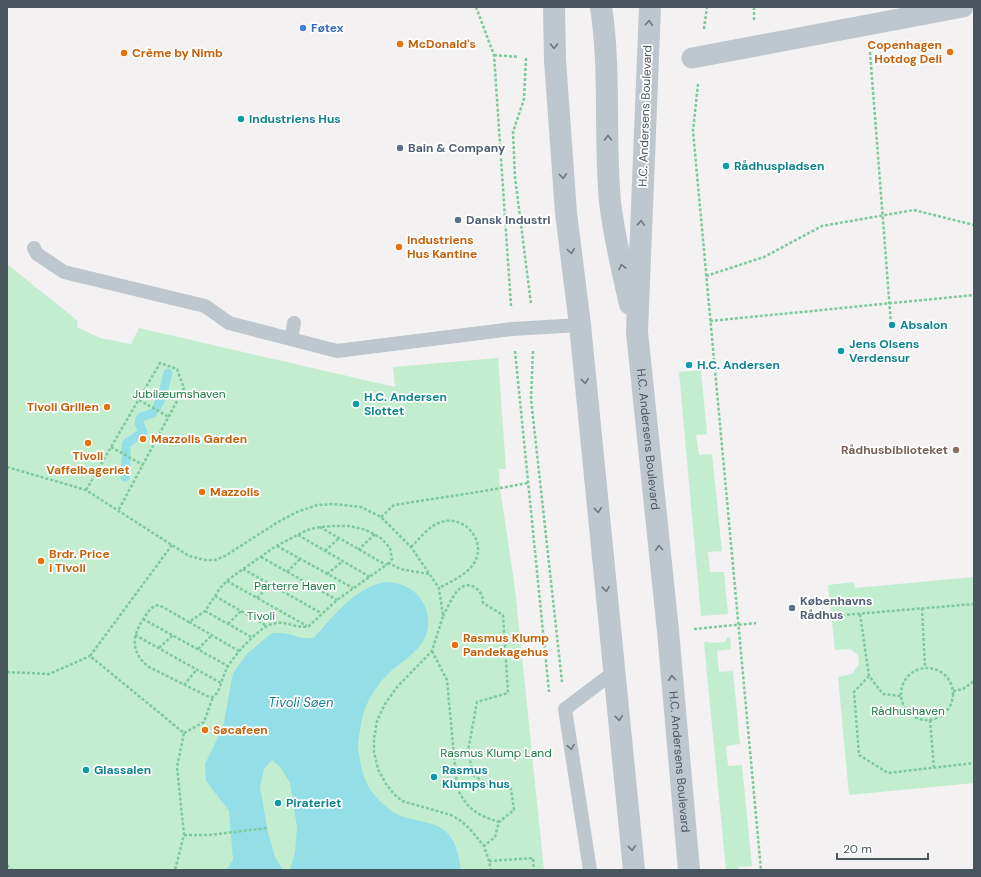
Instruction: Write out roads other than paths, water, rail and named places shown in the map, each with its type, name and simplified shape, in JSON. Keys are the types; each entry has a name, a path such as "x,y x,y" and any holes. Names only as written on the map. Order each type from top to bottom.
{"street":[{"path":"554,7 555,60 566,213 580,325 634,870"},
{"path":"601,7 606,58 610,202 615,238 637,332"},
{"name":"H.C. Andersens Boulevard","path":"650,7 637,332 668,631 689,870"},
{"path":"696,57 963,7"}],"lane":[{"path":"34,248 37,254 64,272 205,306 229,323 336,350 512,329 580,325"},
{"path":"291,339 294,323"},
{"path":"590,870 565,708 614,672"}],"water":[{"name":"Tivoli Søen","path":"387,582 407,587 419,596 427,613 427,631 419,647 384,678 365,708 358,740 361,768 372,793 388,808 400,816 433,824 446,831 456,846 461,870 290,870 295,852 297,827 290,783 281,768 272,760 264,769 260,787 268,833 275,857 283,870 226,870 233,860 229,811 206,781 205,764 223,727 233,673 247,654 272,633 284,633 302,638 314,638 338,611 356,595 365,589"}],"waterway":[{"path":"157,407 162,397 168,373"},
{"path":"126,454 126,444 143,432 139,423 141,417 153,413"},
{"path":"125,477 126,458"}],"place":[{"name":"Føtex","path":"303,28"},
{"name":"McDonald's","path":"400,44"},
{"name":"Copenhagen Hotdog Deli","path":"950,52"},
{"name":"Crème by Nimb","path":"124,53"},
{"name":"Industriens Hus","path":"241,119"},
{"name":"Bain & Company","path":"400,148"},
{"name":"Rådhuspladsen","path":"726,166"},
{"name":"Dansk Industri","path":"458,220"},
{"name":"Industriens Hus Kantine","path":"399,247"},
{"name":"Absalon","path":"892,325"},
{"name":"Jens Olsens Verdensur","path":"841,351"},
{"name":"H.C. Andersen","path":"689,365"},
{"name":"H.C. Andersen Slottet","path":"356,404"},
{"name":"Tivoli Grillen","path":"107,407"},
{"name":"Mazzolis Garden","path":"143,439"},
{"name":"Tivoli Vaffelbageriet","path":"88,443"},
{"name":"Rådhusbiblioteket","path":"956,450"},
{"name":"Mazzolis","path":"202,492"},
{"name":"Brdr. Price i Tivoli","path":"41,561"},
{"name":"Københavns Rådhus","path":"792,608"},
{"name":"Rasmus Klump Pandekagehus","path":"455,645"},
{"name":"Søcafeen","path":"205,730"},
{"name":"Glassalen","path":"86,770"},
{"name":"Rasmus Klumps hus","path":"434,777"},
{"name":"Pirateriet","path":"278,803"}],"park label":[{"name":"Jubilæumshaven","path":"179,394"},
{"name":"Parterre Haven","path":"295,586"},
{"name":"Tivoli","path":"261,616"},
{"name":"Rådhushaven","path":"908,711"},
{"name":"Rasmus Klump Land","path":"496,753"}]}
